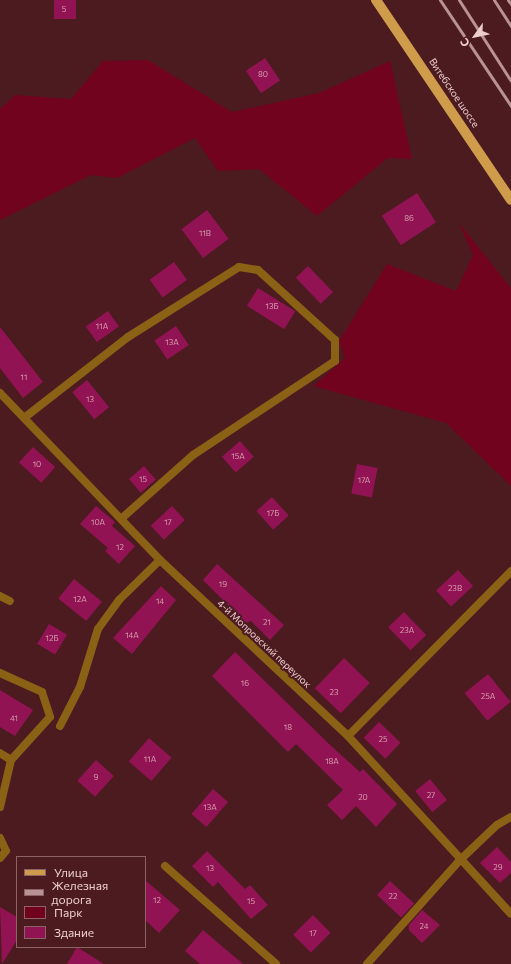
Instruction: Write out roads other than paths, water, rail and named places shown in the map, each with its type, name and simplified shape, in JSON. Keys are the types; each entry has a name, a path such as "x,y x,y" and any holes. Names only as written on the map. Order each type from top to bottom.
{"main road":[{"name":"Витебское шоссе","path":"376,0 511,200"}],"street":[{"path":"24,418 128,336 239,267 258,270 335,340 335,361 193,456 121,519"},
{"name":"4-й Мопровский переулок","path":"0,393 160,560 348,736 459,861 511,914"},
{"path":"60,726 80,687 98,629 119,600 160,560"},
{"path":"348,736 511,571"},
{"path":"0,596 10,601"},
{"path":"0,673 42,692 50,717 11,760 0,807"},
{"path":"0,753 11,760"},
{"path":"367,964 459,861 497,825 511,816"},
{"path":"0,838 6,850 0,858"},
{"path":"165,866 276,964"}],"railway":[{"path":"440,0 511,106"},
{"path":"459,0 511,81"},
{"path":"494,0 511,26"},
{"path":"508,0 511,4"}]}
